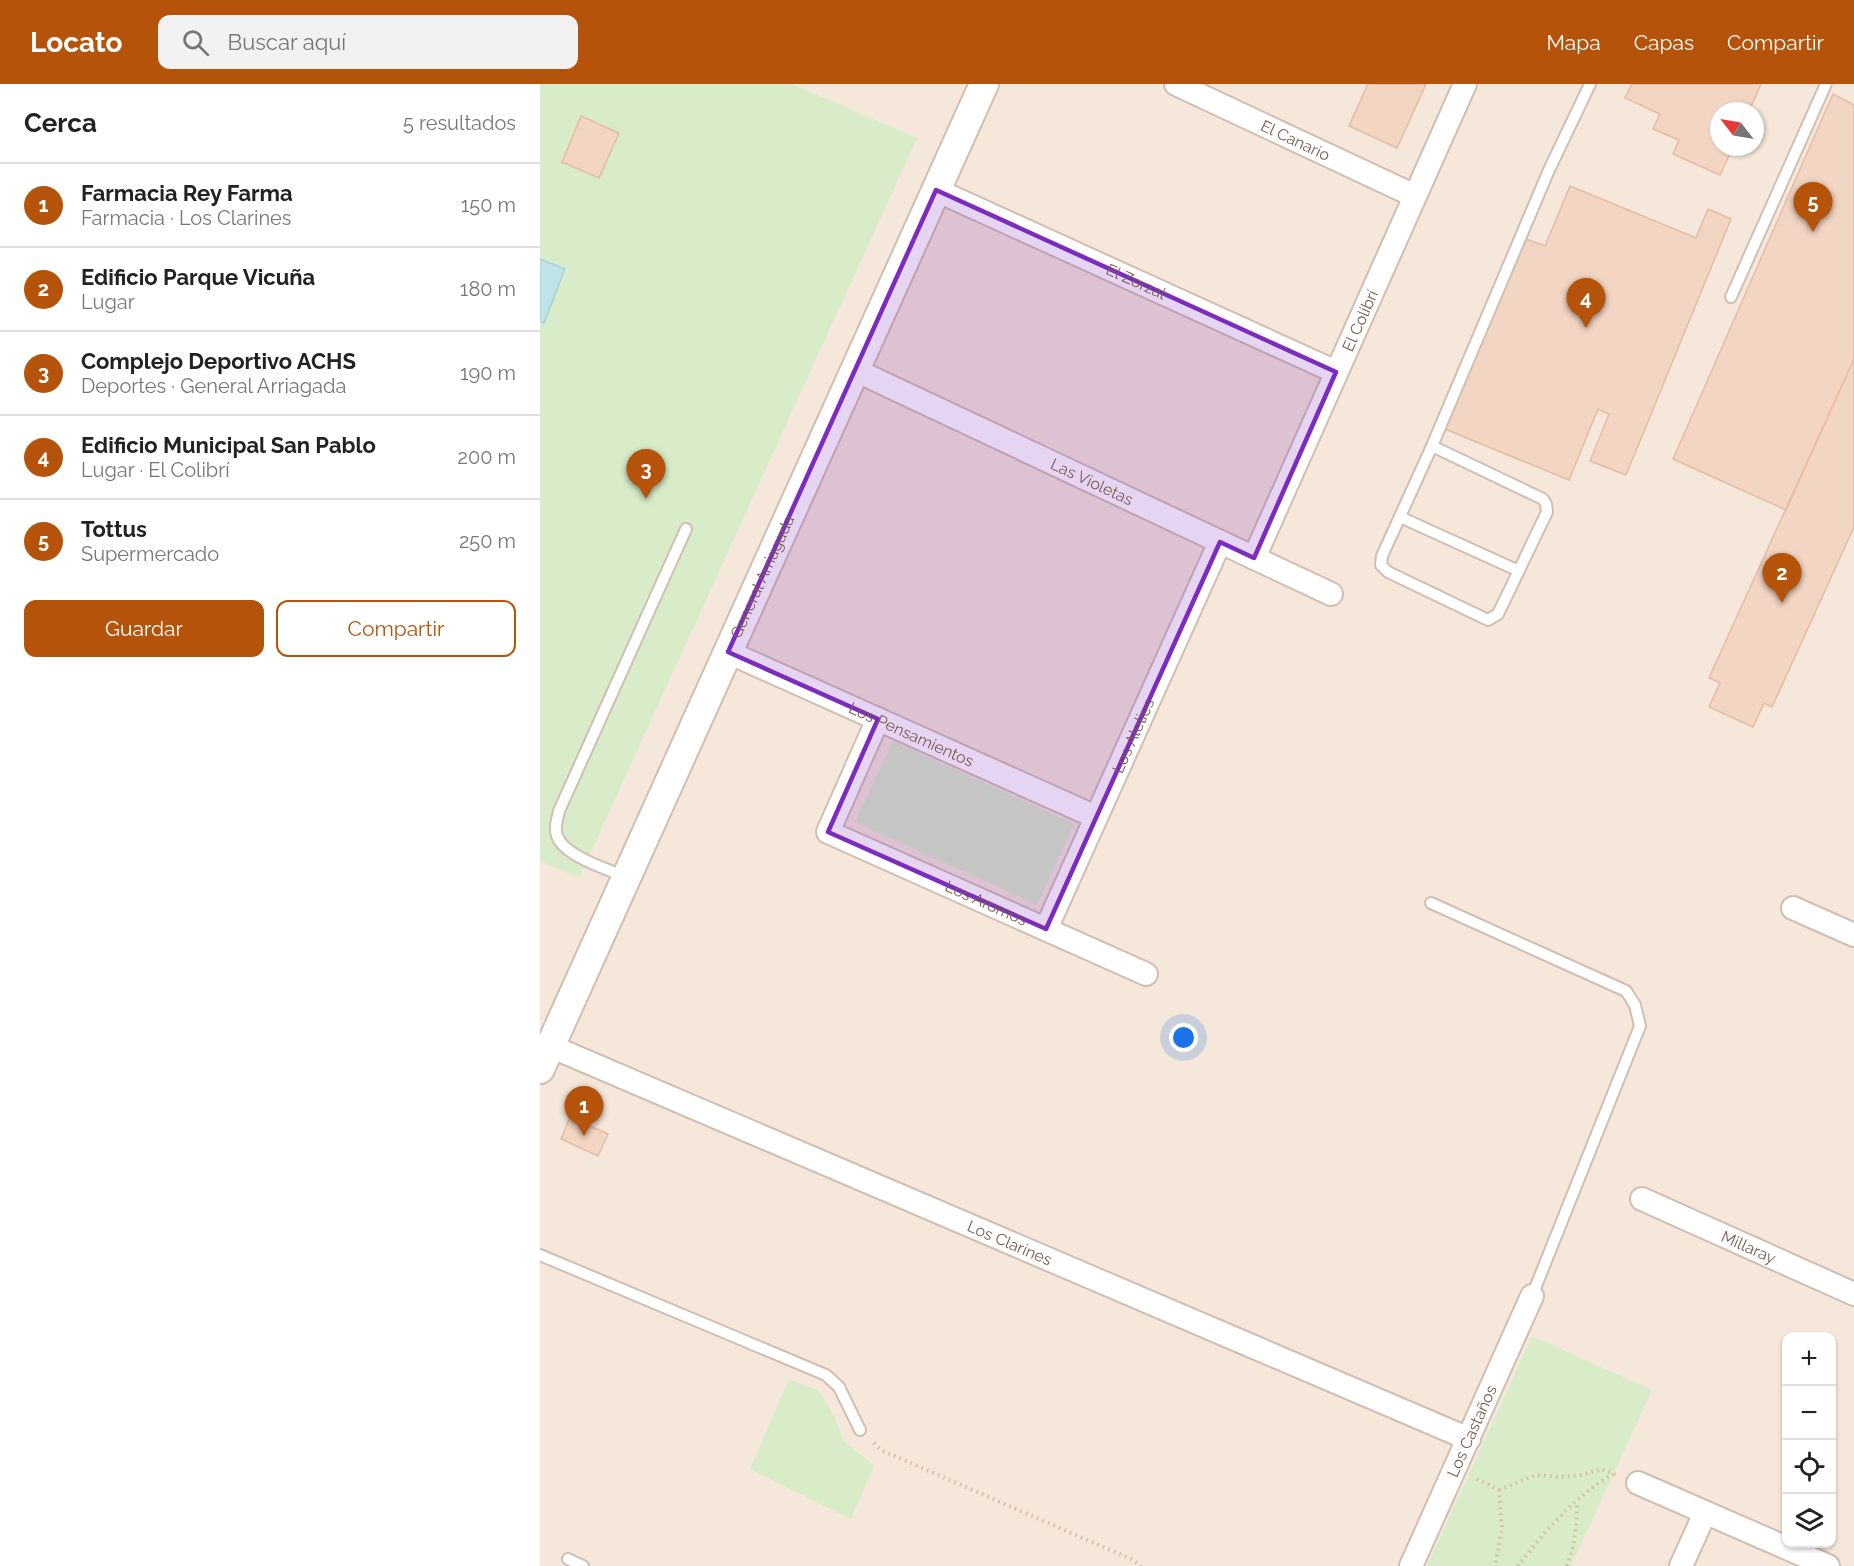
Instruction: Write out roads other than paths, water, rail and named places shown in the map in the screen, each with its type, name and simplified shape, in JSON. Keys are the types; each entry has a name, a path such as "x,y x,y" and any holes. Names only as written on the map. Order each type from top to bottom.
{"street":[{"name":"General Arriagada","path":"545,1058 984,84"},
{"name":"El Canario","path":"1176,84 1415,196"},
{"name":"El Colibrí","path":"1254,558 1465,84"},
{"name":"El Zorzal","path":"936,190 1336,372"},
{"name":"Las Violetas","path":"855,370 1331,594"},
{"name":"Los Alelies","path":"1046,929 1220,542"},
{"name":"Los Pensamientos","path":"728,652 1096,817"},
{"name":"Los Aromos","path":"878,719 828,832 1146,974"},
{"path":"1793,908 1854,935"},
{"name":"Los Clarines","path":"545,1058 1469,1439"},
{"name":"Millaray","path":"1642,1199 1854,1294"},
{"name":"Los Castaños","path":"1411,1566 1532,1296"},
{"path":"1638,1483 1828,1566"},
{"path":"1681,1566 1705,1512"}],"lane":[{"path":"1432,446 1543,499 1546,504 1546,512 1498,614 1488,620 1388,572 1382,565 1382,556 1432,446 1549,170 1590,84"},
{"path":"1731,297 1826,84"},
{"path":"1400,517 1519,571"},
{"path":"626,877 594,864 563,847 555,832 559,811 687,530"},
{"path":"1431,903 1626,991 1635,1005 1640,1026 1532,1296"},
{"path":"540,1255 826,1376 839,1387 860,1430"},
{"path":"568,1559 583,1566"}],"water":[{"path":"540,259 565,269 544,323 540,321"}],"place":[{"name":"Tottus","path":"1813,232"},
{"name":"Edificio Municipal San Pablo","path":"1586,328"},
{"name":"Complejo Deportivo ACHS","path":"646,499"},
{"name":"Edificio Parque Vicuña","path":"1782,603"},
{"name":"Farmacia Rey Farma","path":"584,1136"}]}
